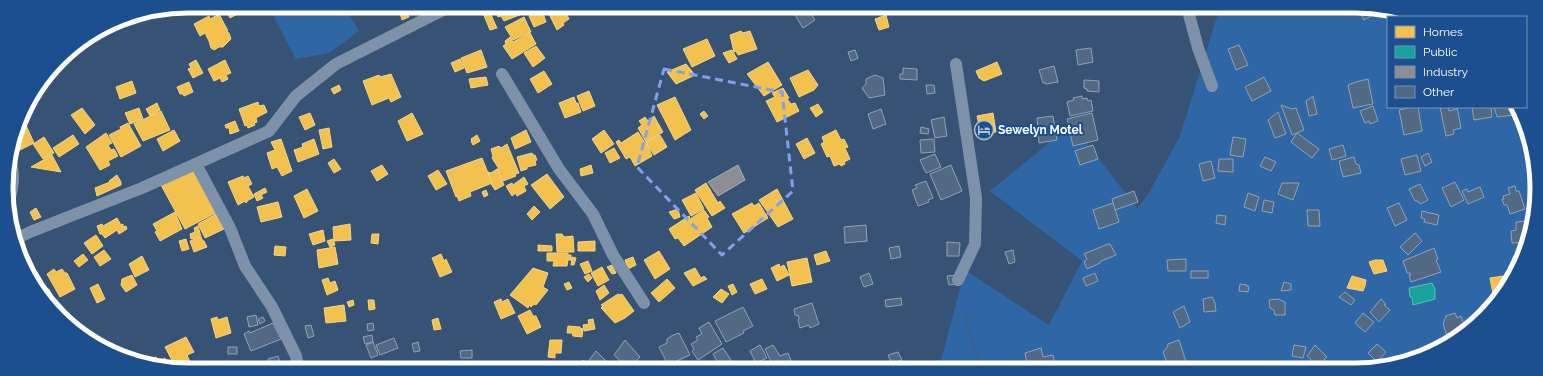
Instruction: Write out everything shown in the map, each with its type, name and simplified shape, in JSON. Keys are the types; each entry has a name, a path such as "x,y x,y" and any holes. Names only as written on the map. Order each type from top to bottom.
{"street":[{"path":"20,238 142,188 269,131 296,96 336,64 437,13"},
{"path":"1189,13 1198,48 1212,86"},
{"path":"956,64 976,198 975,244 958,280"},
{"path":"502,74 558,169 593,214 613,255 644,304"},
{"path":"196,164 230,228 245,266 272,307 296,356 296,363"}],"highlighted area":[{"path":"664,69 782,92 793,191 722,255 637,167"}],"shaded area":[{"path":"272,13 348,13 359,31 329,53 296,59"},
{"path":"1218,13 1366,13 1389,16 1387,16 1387,108 1510,108 1521,132 1527,154 1530,177 1529,211 1521,244 1507,276 1501,285 1487,303 1470,320 1452,334 1422,350 1389,360 1366,363 940,363 965,270 1049,325 1082,261 990,191 1072,124 1137,208 1147,196 1180,136"}],"building: Homes":[{"path":"228,13 239,13 230,18"},
{"path":"400,13 408,13 409,17 402,20"},
{"path":"483,13 490,13 497,28 490,30"},
{"path":"496,13 522,14 504,21 501,16 498,17"},
{"path":"536,13 543,13 546,22 534,27 529,16"},
{"path":"548,13 566,13 569,19 557,30"},
{"path":"219,14 228,31 226,32 229,33 231,39 223,47 219,47 214,50 211,48 205,33 200,36 194,24 209,16 210,19"},
{"path":"886,15 889,27 879,30 875,19"},
{"path":"524,17 531,32 513,40 505,27"},
{"path":"741,31 743,33 750,31 757,49 738,55 736,51 734,52 730,35"},
{"path":"530,33 536,44 512,59 503,46 506,44 505,41 510,37 513,42"},
{"path":"707,39 715,56 692,67 683,49"},
{"path":"536,46 545,58 533,67 524,53"},
{"path":"481,50 487,67 467,73 461,58"},
{"path":"732,50 737,59 729,63 723,53"},
{"path":"460,59 464,68 455,72 451,63"},
{"path":"196,60 203,73 193,78 188,69 191,68 189,64"},
{"path":"225,60 231,73 226,75 228,79 222,82 220,78 214,81 208,69"},
{"path":"768,62 782,85 764,96 747,74"},
{"path":"997,62 1002,74 984,81 979,78 976,71"},
{"path":"686,64 695,75 676,84 667,72"},
{"path":"808,70 818,85 814,90 799,97 790,78"},
{"path":"544,71 552,84 538,93 530,79"},
{"path":"391,74 401,97 391,102 389,98 372,105 363,81 379,75 380,77"},
{"path":"486,77 488,85 471,88 469,79"},
{"path":"132,81 136,93 120,99 116,87"},
{"path":"189,82 193,92 184,96 183,94 180,94 177,87"},
{"path":"339,85 341,90 334,94 331,89"},
{"path":"783,88 789,98 787,99 791,104 795,103 799,111 777,122 766,101 775,97 772,93"},
{"path":"589,91 595,106 583,111 577,96"},
{"path":"574,97 581,112 565,118 559,103"},
{"path":"675,97 691,130 675,140 657,105"},
{"path":"258,102 259,106 264,105 267,112 256,118 257,122 254,123 255,125 248,128 247,125 245,126 239,109"},
{"path":"157,103 160,110 150,116 146,109"},
{"path":"818,104 823,112 816,117 810,108"},
{"path":"82,108 95,125 85,134 71,115"},
{"path":"139,108 143,119 130,124 125,113"},
{"path":"161,111 170,130 143,141 134,124"},
{"path":"704,111 708,116 704,119 700,114"},
{"path":"310,113 315,125 305,130 299,117"},
{"path":"412,113 423,134 407,141 398,121"},
{"path":"993,113 996,132 981,134 977,116"},
{"path":"654,116 663,132 646,142 638,128 642,125 639,121 645,117 648,121"},
{"path":"235,121 239,131 230,134 229,128 226,128 225,125"},
{"path":"25,123 34,143 18,151 17,149"},
{"path":"128,123 141,146 121,157 109,135 121,129 120,127"},
{"path":"329,128 332,147 323,149 319,130"},
{"path":"174,130 180,141 163,151 157,139"},
{"path":"526,130 531,142 515,149 511,138"},
{"path":"604,130 614,144 601,153 592,139"},
{"path":"836,130 841,140 844,139 848,147 845,148 850,159 844,162 845,164 841,166 840,164 834,166 830,156 827,157 821,144 824,142 822,137"},
{"path":"638,132 648,146 652,156 635,166 630,157 626,159 616,142 619,140 621,143"},
{"path":"106,133 112,143 108,145 111,150 114,149 118,156 108,161 110,165 100,170 86,147"},
{"path":"73,135 79,144 59,157 53,148"},
{"path":"477,135 480,141 473,145 471,139"},
{"path":"660,135 667,147 654,155 646,142"},
{"path":"44,137 54,153 43,159 33,144"},
{"path":"807,138 815,153 804,159 796,144"},
{"path":"281,139 292,171 282,176 277,167 272,169 267,153 275,150 271,142"},
{"path":"314,139 319,154 298,162 294,150 303,147 302,144"},
{"path":"507,144 519,173 515,174 516,176 503,181 497,169 499,169 492,158 493,156 491,149 499,146 501,148"},
{"path":"614,148 620,158 610,163 605,153"},
{"path":"532,153 535,155 537,160 535,161 536,165 527,167 527,169 521,171 517,157"},
{"path":"52,155 61,172 31,167"},
{"path":"482,158 492,183 470,192 471,196 459,201 446,171"},
{"path":"334,159 341,169 334,173 328,163"},
{"path":"382,165 388,174 377,181 371,171"},
{"path":"591,165 593,173 581,176 580,169"},
{"path":"194,167 219,211 185,229 161,185"},
{"path":"497,169 504,185 495,190 491,184 492,183 488,172 491,173"},
{"path":"438,170 447,184 436,190 428,176"},
{"path":"547,174 564,197 550,209 531,185"},
{"path":"117,175 121,185 97,196 95,188 110,182 109,181"},
{"path":"243,176 244,178 248,176 252,184 248,186 254,197 246,203 245,201 238,205 228,182"},
{"path":"524,177 528,184 524,186 526,191 517,196 516,193 512,196 506,186 512,183 513,185"},
{"path":"706,183 718,203 720,201 725,208 712,216 695,190"},
{"path":"265,188 267,192 261,195 263,198 257,201 254,194"},
{"path":"307,189 318,211 304,218 294,196"},
{"path":"777,189 793,219 778,227 759,200"},
{"path":"486,190 488,195 484,197 482,192"},
{"path":"696,193 704,209 691,216 682,200"},
{"path":"278,202 282,217 261,222 257,207"},
{"path":"752,203 754,206 759,203 768,218 744,233 732,214"},
{"path":"534,206 540,212 532,220 527,214"},
{"path":"36,208 41,217 34,220 30,212"},
{"path":"678,209 680,217 674,219 669,212"},
{"path":"704,210 709,217 707,218 712,227 684,246 678,238 675,239 669,229 689,216 690,219"},
{"path":"175,212 182,229 160,241 153,224"},
{"path":"216,214 224,229 205,238 198,224"},
{"path":"117,218 121,225 123,224 123,227 126,226 127,229 119,234 117,230 105,238 102,234 100,234 97,226 102,224 103,226"},
{"path":"350,224 351,240 334,241 333,227"},
{"path":"198,226 201,237 191,239 190,234 195,232 194,228"},
{"path":"323,230 325,241 313,245 309,234"},
{"path":"372,234 379,234 378,244 371,243"},
{"path":"556,234 562,234 564,237 573,236 574,252 557,252"},
{"path":"96,235 103,246 92,254 84,243"},
{"path":"201,237 207,247 194,252 190,241"},
{"path":"186,239 189,249 182,251 179,241"},
{"path":"333,239 335,245 330,247 327,241"},
{"path":"595,241 595,251 578,251 578,242"},
{"path":"538,245 552,246 552,251 538,251"},
{"path":"275,246 286,247 285,256 274,255"},
{"path":"335,247 338,264 319,268 317,250"},
{"path":"104,250 111,259 100,266 94,257"},
{"path":"659,251 670,269 655,279 644,260"},
{"path":"826,251 830,261 817,265 814,255"},
{"path":"547,253 568,253 568,255 571,255 571,260 568,260 567,266 553,266 554,261 547,261"},
{"path":"83,254 88,260 79,267 74,261"},
{"path":"441,254 444,261 446,259 452,272 440,277 432,258"},
{"path":"142,256 149,270 135,277 129,264"},
{"path":"572,257 576,258 574,265 571,265"},
{"path":"633,257 636,265 628,269 625,260"},
{"path":"807,258 812,282 792,286 787,262"},
{"path":"1383,260 1387,271 1374,274 1369,262"},
{"path":"588,261 592,271 585,274 580,264"},
{"path":"779,264 780,267 784,265 789,275 777,281 771,268"},
{"path":"612,265 616,273 612,274 607,267"},
{"path":"602,267 609,280 598,286 591,273"},
{"path":"533,268 548,273 543,287 548,290 536,305 534,304 531,307 529,305 528,308 510,295"},
{"path":"695,268 701,278 704,276 707,279 693,286 684,273"},
{"path":"54,269 56,272 62,269 65,273 67,273 75,289 60,297 47,274"},
{"path":"589,274 592,278 588,282 584,277"},
{"path":"132,275 137,285 126,292 121,285 122,279"},
{"path":"1352,276 1366,280 1363,291 1347,288"},
{"path":"1503,276 1504,281 1495,293 1493,294 1490,278"},
{"path":"328,278 330,283 335,281 338,290 327,295 322,280"},
{"path":"667,279 675,288 659,302 651,293"},
{"path":"762,279 767,289 755,294 750,284"},
{"path":"569,282 572,288 567,290 564,284"},
{"path":"98,284 105,299 97,303 90,288"},
{"path":"733,284 737,292 732,295 728,286"},
{"path":"604,285 609,293 600,300 596,291"},
{"path":"49,289 53,298 52,298 46,291"},
{"path":"721,289 729,294 722,303 713,297"},
{"path":"618,294 622,294 634,311 615,323 601,308 603,306 601,305"},
{"path":"501,299 502,302 508,299 515,313 501,319 494,302"},
{"path":"353,300 354,305 349,307 347,302"},
{"path":"368,300 374,300 375,309 369,310"},
{"path":"344,305 346,321 326,323 324,308"},
{"path":"530,310 533,316 536,316 541,327 527,334 518,316"},
{"path":"217,317 218,320 227,317 231,333 216,338 211,319"},
{"path":"438,318 441,329 434,330 432,320"},
{"path":"593,319 595,329 584,331 583,325 589,324 588,320"},
{"path":"568,326 580,327 583,329 582,337 573,336 572,333 567,333"},
{"path":"186,337 194,352 187,355 190,362 173,363 165,347"},
{"path":"550,340 562,340 561,353 555,353 555,358 548,357"},
{"path":"156,357 157,361 154,360 150,359"},
{"path":"165,358 166,362 170,360 172,363 164,362 163,359"}],"building: Public":[{"path":"1432,283 1435,289 1435,299 1413,305 1409,288"}],"building: Industry":[{"path":"738,165 745,180 718,196 708,182"}],"building: Other":[{"path":"798,13 811,13 815,20 803,28 795,15"},
{"path":"1360,13 1372,14 1373,15 1364,20"},
{"path":"1239,45 1248,65 1236,70 1228,49"},
{"path":"1091,48 1093,62 1078,65 1076,50"},
{"path":"855,50 858,58 851,61 848,52"},
{"path":"1054,66 1058,82 1043,83 1039,70"},
{"path":"903,68 917,69 917,80 900,79 900,74 903,74"},
{"path":"875,75 883,78 885,95 869,98 862,88 866,84 866,79"},
{"path":"1264,77 1271,91 1252,101 1245,87"},
{"path":"1368,79 1373,104 1353,108 1348,85"},
{"path":"1084,80 1099,81 1099,92 1087,91 1087,89 1084,88"},
{"path":"926,85 934,85 935,93 927,94"},
{"path":"1082,96 1082,99 1087,98 1088,101 1091,100 1093,111 1070,116 1067,102 1074,100 1073,98"},
{"path":"1313,96 1317,114 1309,116 1306,101"},
{"path":"1281,105 1292,109 1296,108 1304,130 1292,135"},
{"path":"1373,106 1378,121 1370,124 1369,121 1365,123 1360,111"},
{"path":"1418,108 1422,131 1404,135 1399,110"},
{"path":"1440,108 1448,108 1449,111 1457,108 1461,128 1453,130 1454,134 1446,136"},
{"path":"1472,108 1491,108 1492,117 1474,120"},
{"path":"1494,108 1510,108 1514,115 1497,117"},
{"path":"881,109 886,124 873,129 868,114"},
{"path":"1278,112 1286,134 1275,138 1268,120"},
{"path":"1092,113 1098,140 1073,146 1067,119"},
{"path":"1053,116 1057,140 1039,143 1037,118"},
{"path":"944,117 947,136 935,138 931,120"},
{"path":"921,127 929,129 928,134 920,133"},
{"path":"1297,133 1319,149 1312,158 1291,142"},
{"path":"1233,137 1246,139 1243,157 1230,155"},
{"path":"934,139 935,152 921,153 920,140"},
{"path":"1093,145 1098,159 1080,165 1075,151"},
{"path":"1343,145 1346,156 1332,160 1329,149"},
{"path":"1428,153 1432,162 1425,166 1421,157"},
{"path":"935,154 941,167 926,173 920,160"},
{"path":"1417,155 1421,171 1405,175 1401,159"},
{"path":"1265,157 1276,162 1271,171 1260,166"},
{"path":"1354,157 1356,164 1359,165 1361,173 1343,177 1339,161"},
{"path":"1219,159 1233,159 1233,172 1218,171"},
{"path":"1211,161 1215,178 1203,181 1199,164"},
{"path":"951,165 962,191 941,200 930,174"},
{"path":"926,181 933,198 928,200 929,202 918,206 912,190 917,188 915,185"},
{"path":"1455,182 1464,200 1451,207 1442,188"},
{"path":"1282,183 1299,183 1293,200 1278,194"},
{"path":"1420,184 1428,200 1420,204 1418,201 1415,201 1409,189"},
{"path":"1515,186 1516,191 1519,191 1525,209 1510,214 1507,205 1504,205 1502,199 1504,199 1503,196 1510,194 1508,188"},
{"path":"1480,187 1484,197 1468,204 1462,191 1467,189 1468,192"},
{"path":"1134,191 1138,202 1115,210 1112,199"},
{"path":"1248,193 1259,197 1255,211 1244,207"},
{"path":"1264,200 1274,202 1272,213 1262,211"},
{"path":"1113,203 1119,222 1099,229 1093,210"},
{"path":"1399,203 1407,220 1395,226 1387,208"},
{"path":"1307,210 1319,210 1320,226 1308,226"},
{"path":"1422,211 1439,215 1437,225 1424,222 1425,219 1421,218"},
{"path":"1217,215 1226,216 1225,225 1216,223"},
{"path":"1526,221 1526,224 1521,242 1512,243 1511,231 1516,230 1516,222"},
{"path":"866,225 867,241 845,243 844,227"},
{"path":"1415,233 1422,241 1408,255 1400,247"},
{"path":"947,242 960,243 959,256 947,256"},
{"path":"1110,244 1116,255 1087,269 1084,262 1087,259 1084,254"},
{"path":"899,246 901,257 891,259 889,248"},
{"path":"1434,248 1438,259 1436,260 1441,272 1411,282 1409,275 1411,275 1410,273 1407,273 1403,261"},
{"path":"1013,250 1015,262 1009,264 1005,252"},
{"path":"1186,259 1186,271 1168,271 1167,260"},
{"path":"1191,271 1208,271 1208,278 1191,278"},
{"path":"869,273 873,284 864,287 860,277"},
{"path":"1095,273 1098,281 1086,286 1083,278"},
{"path":"957,275 958,284 949,285 947,276"},
{"path":"1284,282 1291,284 1291,290 1281,291"},
{"path":"1240,284 1249,286 1248,292 1239,291"},
{"path":"1345,292 1355,300 1351,305 1339,297"},
{"path":"1212,297 1215,303 1216,311 1204,312 1203,299"},
{"path":"901,298 902,305 886,307 885,300"},
{"path":"1278,299 1285,302 1285,315 1275,315 1274,310 1270,308 1269,300"},
{"path":"1381,299 1386,304 1384,305 1390,310 1379,322 1370,312"},
{"path":"812,303 819,324 810,328 809,325 800,328 799,318 798,315 795,315 794,309"},
{"path":"1184,306 1190,322 1180,328 1173,312"},
{"path":"743,307 753,326 743,331 744,333 726,342 715,321"},
{"path":"1363,313 1374,322 1365,332 1355,323"},
{"path":"1455,313 1457,318 1461,316 1464,325 1447,337 1443,324 1446,316"},
{"path":"256,315 258,325 249,327 247,317"},
{"path":"263,317 265,321 260,324 258,319"},
{"path":"709,322 722,344 698,360 692,351 694,349 691,344 698,340 696,337 702,334 699,328"},
{"path":"273,323 281,339 251,351 244,334"},
{"path":"373,323 374,330 368,331 367,324"},
{"path":"311,325 314,336 308,338 305,326"},
{"path":"679,333 690,355 672,363 667,363 659,347 667,343 667,339"},
{"path":"372,335 373,342 365,344 363,337"},
{"path":"394,338 398,348 380,355 376,345"},
{"path":"625,340 640,357 634,363 623,363 614,355"},
{"path":"1179,340 1186,363 1167,363 1163,352 1167,348 1168,344"},
{"path":"373,342 378,355 371,358 366,345"},
{"path":"418,342 420,351 414,352 412,344"},
{"path":"1377,344 1386,352 1377,362 1368,353"},
{"path":"760,345 767,358 756,363 750,351"},
{"path":"773,345 780,356 788,353 792,363 772,363 765,349"},
{"path":"1294,345 1306,347 1303,358 1292,356"},
{"path":"1315,345 1327,357 1324,359 1328,363 1315,363 1307,356"},
{"path":"228,347 237,347 237,354 228,354"},
{"path":"723,348 731,360 726,363 718,363 713,354"},
{"path":"1041,348 1043,357 1053,355 1055,363 1027,363 1025,353"},
{"path":"472,350 472,358 461,358 460,351"},
{"path":"596,351 606,361 605,363 587,363"},
{"path":"898,352 902,360 892,363 888,355"},
{"path":"278,356 280,362 269,363 268,359"}],"waterway":[{"path":"965,313 972,342 982,363"}],"place":[{"name":"Sewelyn Motel","path":"984,130"}]}
